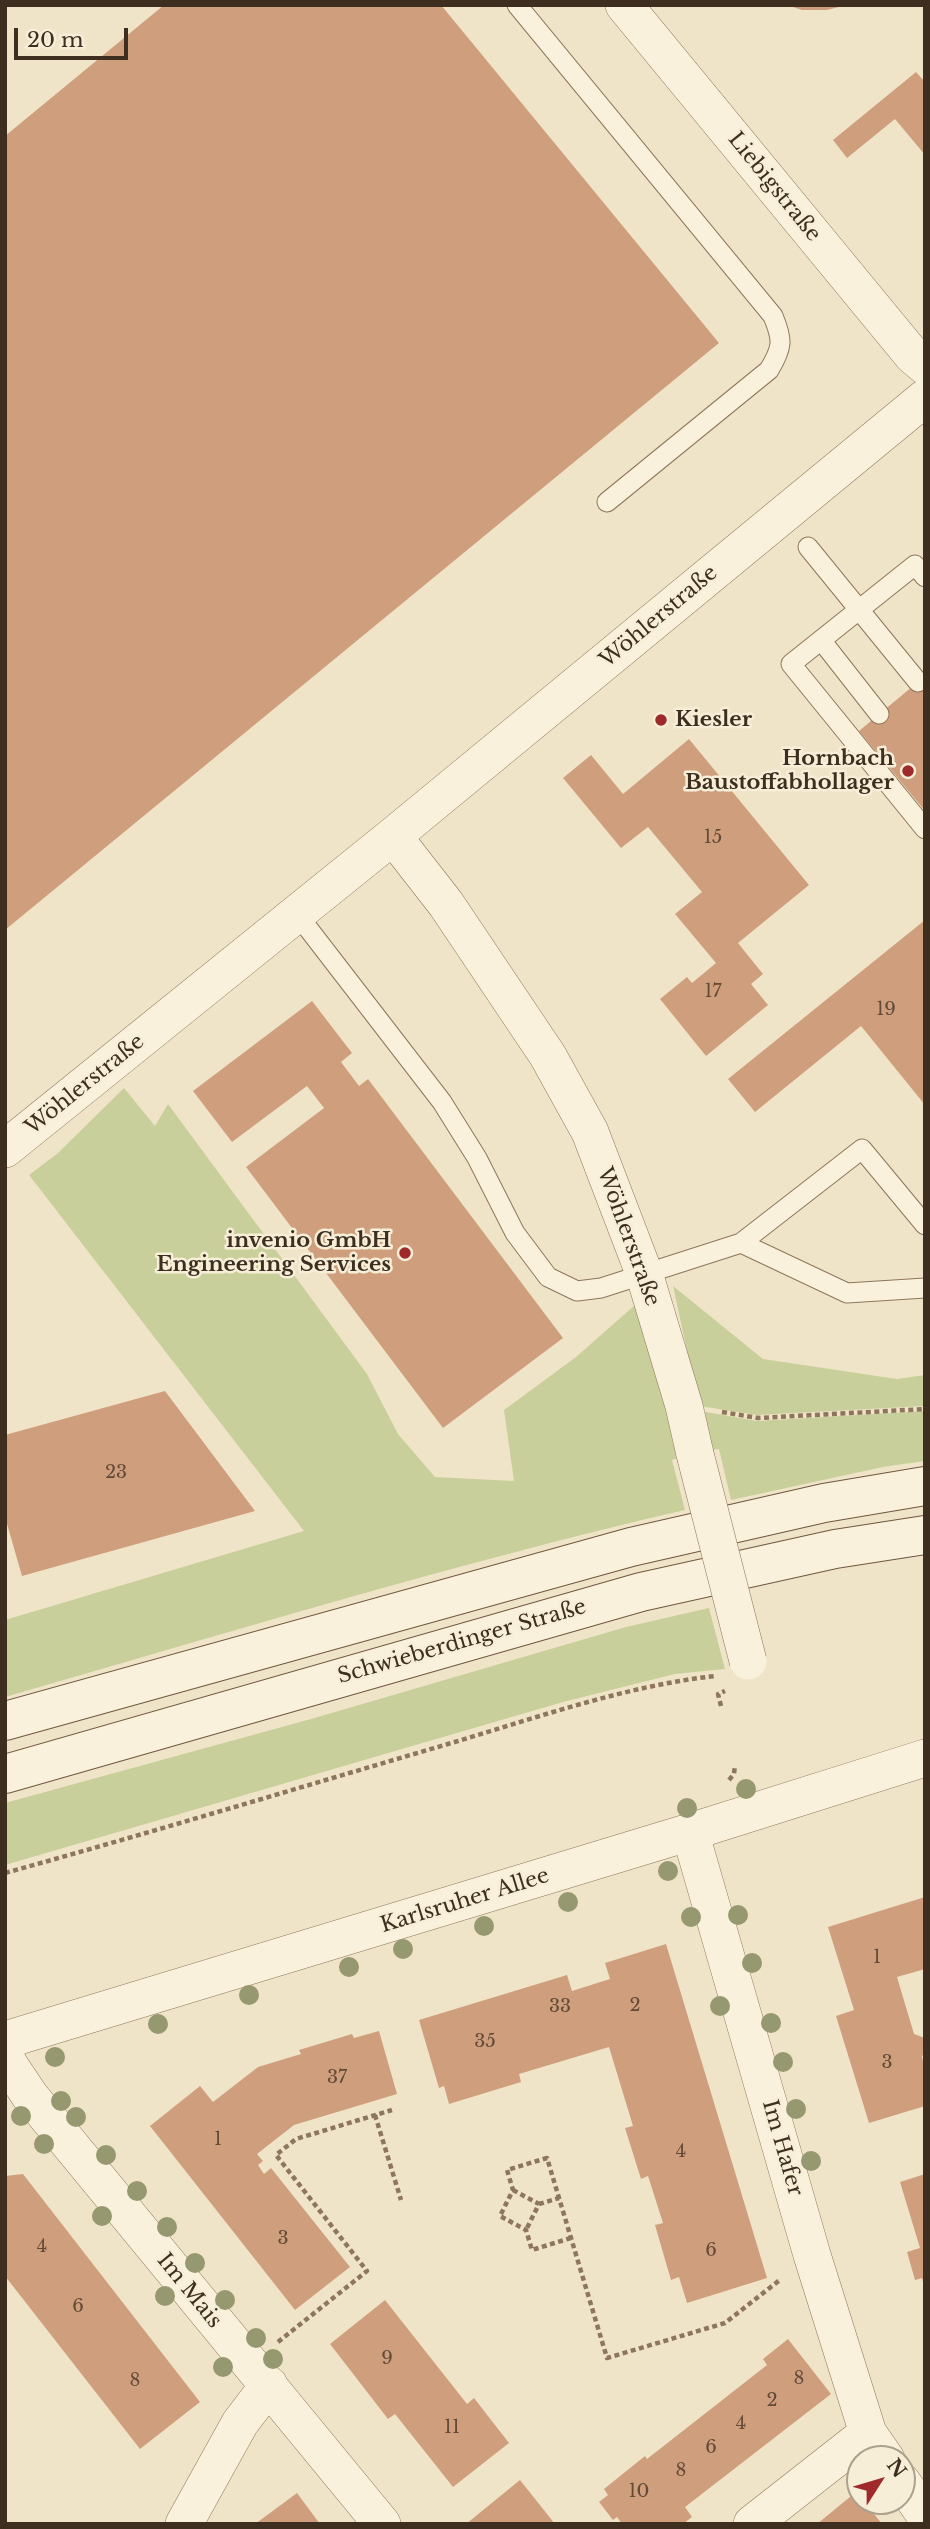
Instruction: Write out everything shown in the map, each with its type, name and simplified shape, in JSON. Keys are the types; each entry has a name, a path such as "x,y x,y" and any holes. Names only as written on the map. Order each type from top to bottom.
{"main road":[{"path":"5,1721 631,1547 824,1503 925,1486"},
{"name":"Schwieberdinger Straße","path":"5,1774 640,1592 835,1549 925,1535"}],"street":[{"name":"Liebigstraße","path":"624,5 913,356 925,366"},
{"name":"Wöhlerstraße","path":"5,1149 393,836 925,398"},
{"name":"Wöhlerstraße","path":"393,836 446,904 548,1056 590,1132 644,1273 684,1406 740,1668"},
{"name":"Karlsruher Allee","path":"5,2040 925,1758"},
{"name":"Im Hafer","path":"690,1832 812,2255 877,2445"},
{"name":"Im Mais","path":"5,2052 8,2063 30,2096 382,2524"},
{"path":"184,2524 240,2423 259,2375"},
{"path":"752,2524 846,2465"}],"lane":[{"path":"517,5 773,316 780,333 780,351 769,370 607,502"},
{"path":"808,547 918,682"},
{"path":"925,577 915,565 791,664 925,829"},
{"path":"821,640 880,714"},
{"path":"297,914 442,1102 477,1158 514,1233 548,1277 577,1291 601,1287 741,1243 862,1150 925,1225"},
{"path":"741,1243 847,1293 925,1288"}],"path":[{"path":"684,1406 758,1418 925,1409"},
{"path":"5,1873 196,1820 567,1709 676,1680 740,1668"},
{"path":"259,2375 368,2271 276,2155 296,2139 392,2110"},
{"path":"375,2115 401,2200"},
{"path":"526,2230 499,2216 513,2190 508,2170 547,2158 607,2358 725,2323 812,2255"},
{"path":"513,2190 539,2204 559,2198"},
{"path":"539,2204 526,2230 532,2250 571,2238"}],"green space":[{"path":"124,1088 155,1126 168,1104 367,1374 398,1434 435,1477 514,1481 504,1410 576,1357 635,1305 681,1457 672,1460 685,1510 429,1575 5,1697 5,1620 304,1531 29,1175 58,1153"},
{"path":"673,1286 763,1359 897,1379 925,1375 925,1406 757,1415 699,1406"},
{"path":"700,1411 757,1421 925,1411 925,1461 883,1467 731,1500 719,1449 709,1450"},
{"path":"709,1608 725,1669 675,1674 563,1702 5,1865 5,1803 311,1719 626,1627"}],"building":[{"path":"164,5 441,5 719,343 5,930 5,136"},
{"path":"787,5 843,6 827,10 802,10"},
{"path":"916,72 925,82 925,155 895,119 847,158 833,140"},
{"name":"Hornbach Baustoffabhollager","path":"925,676 925,811 859,731"},
{"path":"689,739 809,885 738,943 763,974 751,984 768,1005 706,1056 660,999 687,977 692,983 716,963 675,914 702,892 648,827 621,848 563,778 591,755 623,794"},
{"path":"925,920 925,1105 861,1026 755,1112 728,1079"},
{"name":"invenio GmbH Engineering Services","path":"312,1001 352,1053 341,1062 359,1086 368,1079 563,1338 443,1428 246,1167 324,1108 307,1086 232,1142 193,1091"},
{"path":"165,1391 255,1511 22,1576 5,1517 5,1435"},
{"path":"925,1897 925,1969 897,1977 914,2034 925,2038 922,2057 925,2068 925,2106 869,2123 836,2016 854,2010 828,1927"},
{"path":"666,1944 767,2278 687,2303 679,2277 671,2280 655,2225 663,2223 648,2176 641,2179 625,2128 633,2126 609,2047 519,2074 521,2082 449,2104 444,2086 439,2088 419,2020 567,1975 572,1991 610,1979 605,1963"},
{"path":"379,2031 397,2094 294,2125 257,2154 263,2161 258,2165 264,2174 271,2168 350,2267 295,2310 150,2126 200,2086 213,2102 258,2067 301,2054 299,2050 352,2034 354,2038"},
{"path":"23,2174 200,2402 140,2449 5,2276 5,2176"},
{"path":"925,2174 924,2286 922,2278 915,2280 907,2252 920,2248 900,2182"},
{"path":"385,2300 467,2404 474,2398 509,2443 453,2487 395,2414 388,2419 330,2344"},
{"path":"788,2339 831,2394 685,2507 692,2517 683,2524 622,2524 617,2517 613,2520 599,2502 608,2495 604,2489 645,2456 647,2459 767,2365 763,2359"},
{"path":"520,2480 555,2524 466,2524"},
{"path":"297,2493 320,2524 255,2524"},
{"path":"846,2500 846,2515 875,2515 882,2524 817,2524"}],"place":[{"name":"Kiesler","path":"661,720"},
{"name":"Hornbach Baustoffabhollager","path":"908,771"},
{"name":"invenio GmbH Engineering Services","path":"405,1253"}]}
